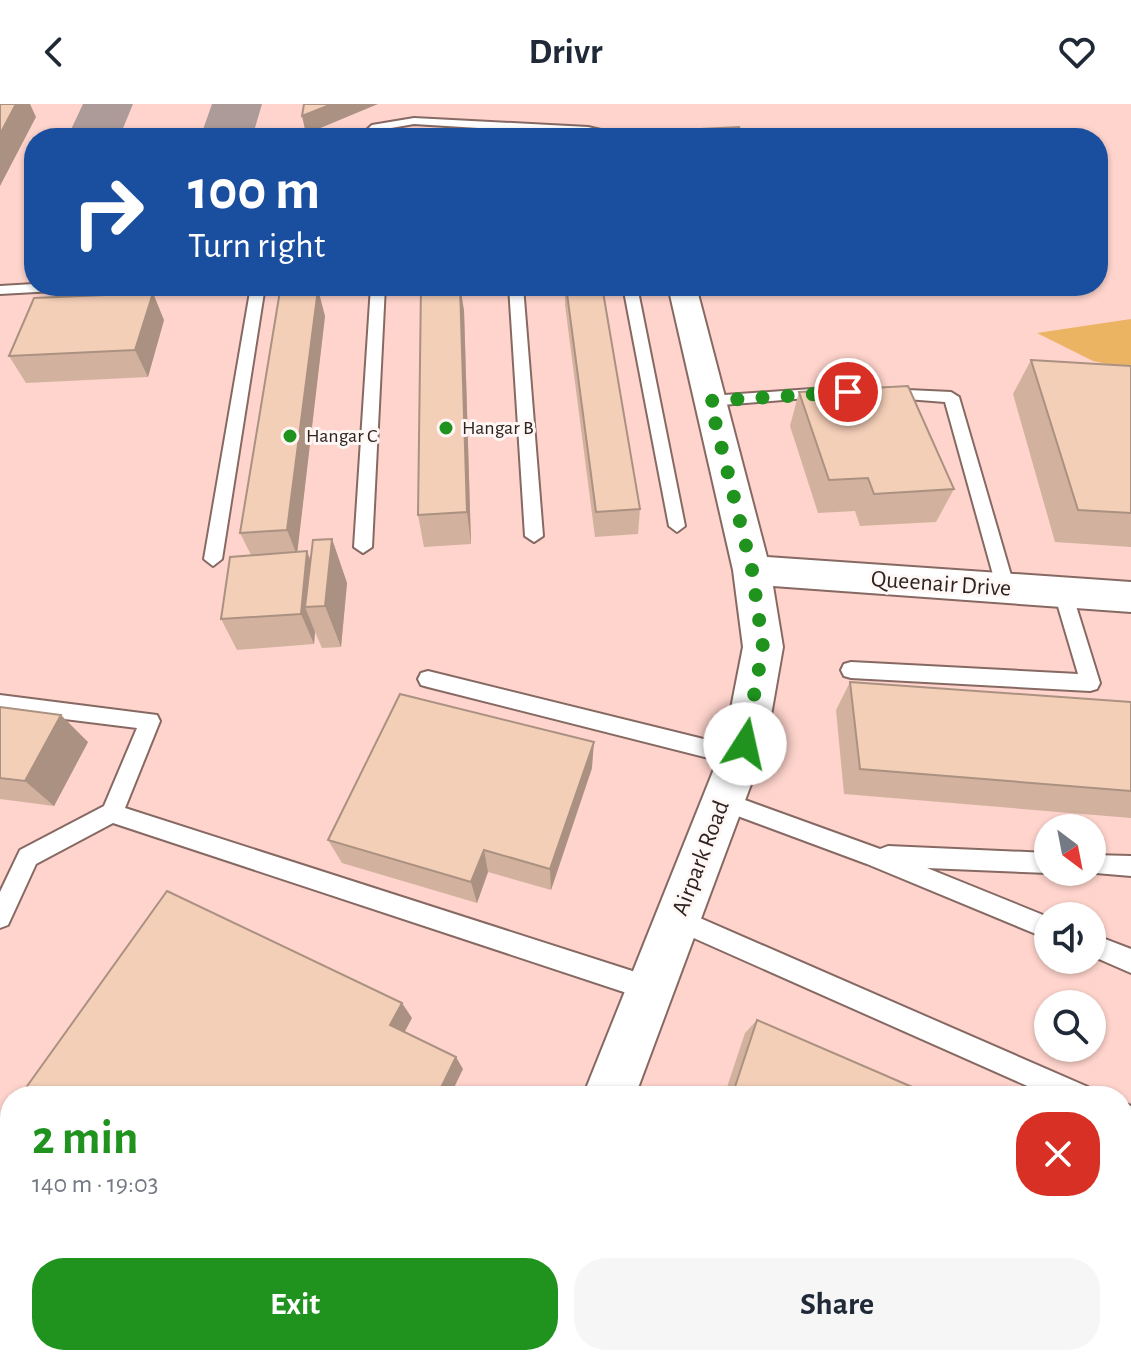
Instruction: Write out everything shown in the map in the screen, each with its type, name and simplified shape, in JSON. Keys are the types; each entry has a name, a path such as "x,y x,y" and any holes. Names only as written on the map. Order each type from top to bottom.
{"street":[{"name":"Airpark Road","path":"613,1086 740,757 763,647 752,570 684,296"},
{"name":"Queenair Drive","path":"752,570 1131,597"}],"lane":[{"path":"375,128 414,121 549,128"},
{"path":"0,290 24,289"},
{"path":"213,559 256,296"},
{"path":"363,547 377,296"},
{"path":"517,296 534,536"},
{"path":"632,296 677,526"},
{"path":"710,401 856,392 951,397 1006,589"},
{"path":"851,670 1090,683 1063,593"},
{"path":"428,679 740,757"},
{"path":"0,703 150,721 112,813 28,857 0,917"},
{"path":"723,801 872,856 1034,922"},
{"path":"112,813 651,989"},
{"path":"872,856 1034,862"},
{"path":"1106,865 1131,866"},
{"path":"677,919 1056,1086"},
{"path":"1106,951 1131,961"}],"shaded area":[{"path":"0,104 1131,104 1131,1086 0,1086"},
{"path":"1131,319 1131,369 1093,361 1037,333"}],"building":[{"path":"0,104 16,104 0,134"},
{"path":"304,104 332,104 302,116"},
{"path":"152,296 135,350 9,356 34,298"},
{"name":"Hangar C","path":"279,296 317,296 287,530 240,533"},
{"name":"Hangar B","path":"421,296 460,296 467,512 418,515"},
{"path":"567,296 604,296 640,509 596,512"},
{"path":"1031,360 1131,366 1131,513 1078,510"},
{"path":"908,386 954,489 874,494 868,478 829,480 799,392"},
{"path":"332,539 325,606 305,607 313,540"},
{"path":"307,551 301,614 221,619 230,557"},
{"path":"850,682 1131,702 1131,791 860,769"},
{"path":"400,694 594,742 550,869 484,850 471,882 328,840"},
{"path":"0,707 61,715 25,781 0,778"},
{"path":"167,891 402,1003 390,1025 456,1057 442,1086 27,1086"},
{"path":"757,1020 910,1086 735,1086"}],"taxiway":[{"path":"97,128 108,104"},
{"path":"229,128 237,104"}],"place":[{"name":"Hangar B","path":"446,428"},
{"name":"Hangar C","path":"290,436"}],"route":[{"path":"745,744 763,647 752,570 710,401 848,392"}]}
